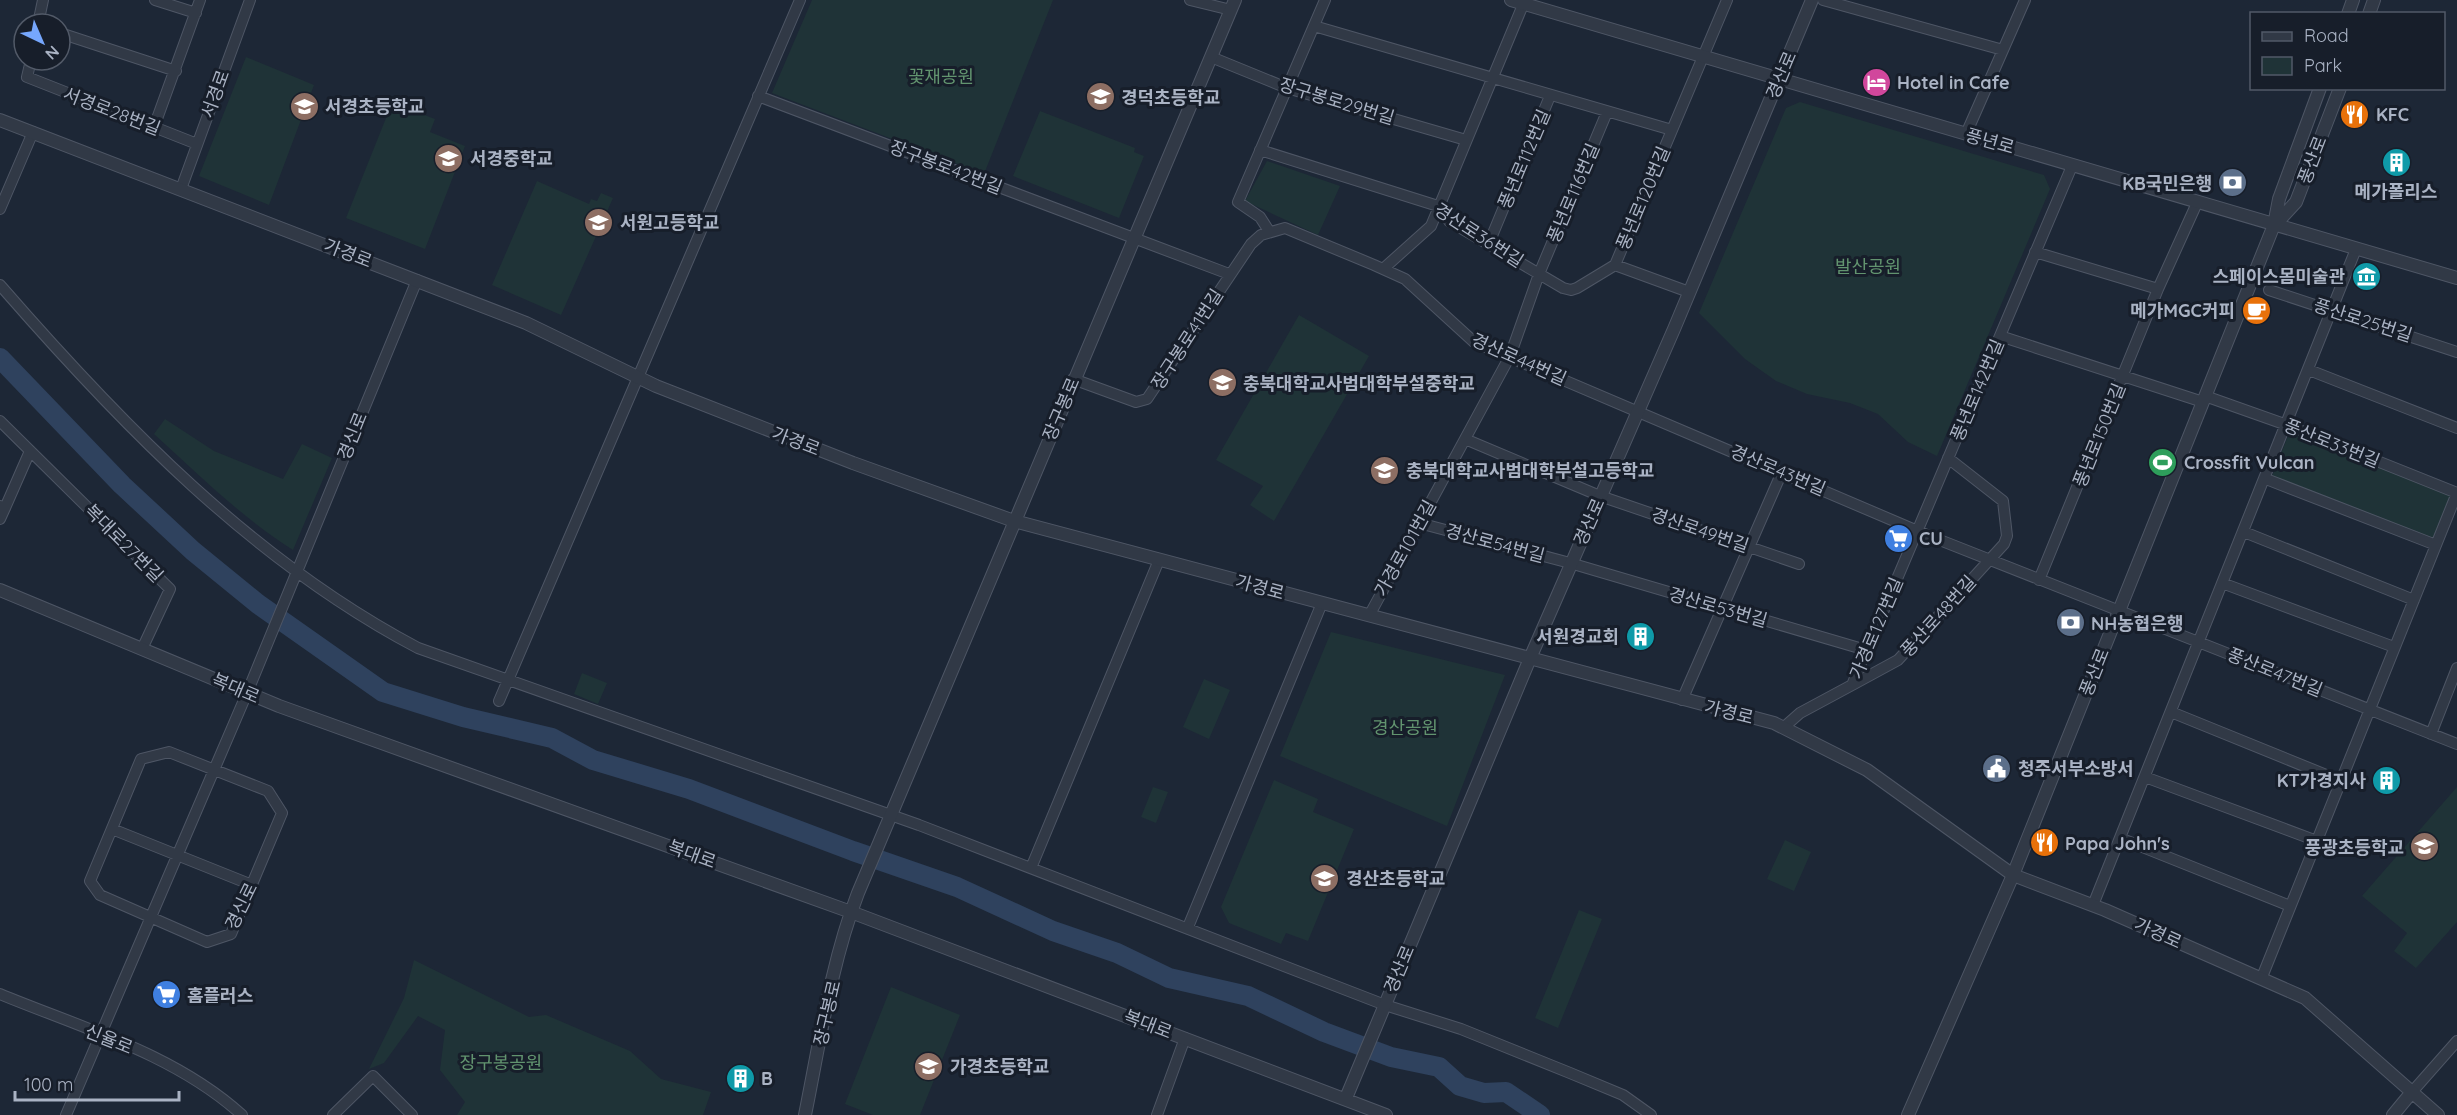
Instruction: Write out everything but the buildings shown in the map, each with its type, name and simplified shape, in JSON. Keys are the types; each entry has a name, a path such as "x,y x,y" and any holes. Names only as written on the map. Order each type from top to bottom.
{"street":[{"path":"155,0 196,13"},
{"path":"154,128 200,0"},
{"name":"서경로","path":"181,189 250,0"},
{"path":"499,701 800,0"},
{"path":"1190,0 1233,5"},
{"path":"1325,0 1238,202 1260,217 1269,231 1285,228 1383,269 1431,226 1492,78 1520,1"},
{"name":"풍년로120번길","path":"1615,265 1727,0"},
{"name":"경산로","path":"1346,1098 1570,563 1689,292 1812,0"},
{"path":"1823,0 2003,50"},
{"path":"1966,134 2025,0"},
{"name":"풍년로","path":"1520,1 1779,80 2457,278"},
{"name":"장구봉로","path":"805,1115 851,912 858,893 1073,379 1233,5"},
{"path":"1314,26 1550,96"},
{"path":"72,37 176,70"},
{"name":"장구봉로29번길","path":"1210,57 1287,88 1466,140"},
{"name":"서경로28번길","path":"28,72 27,77 197,144"},
{"name":"풍산로","path":"1908,1115 2013,875 2274,225 2280,199 2319,90"},
{"name":"풍산로","path":"2274,225 2296,202 2339,90"},
{"name":"장구봉로42번길","path":"758,96 1133,238"},
{"name":"풍년로112번길","path":"1489,243 1550,96 1608,112"},
{"name":"풍년로120번길","path":"1608,112 1672,130"},
{"name":"풍년로116번길","path":"1510,356 1539,274 1608,112"},
{"name":"가경로","path":"0,120 526,323 638,377 853,463 1014,521 1531,656 1682,700 1774,723 1867,771 2013,875 2093,905 2262,977 2305,998 2438,1115"},
{"path":"0,208 33,132"},
{"name":"경산로36번길","path":"1260,150 1438,206 1449,221 1539,274 1571,290 1615,265"},
{"name":"풍년로142번길","path":"1918,529 2072,166"},
{"name":"풍년로150번길","path":"2039,580 2158,289 2197,202"},
{"name":"장구봉로41번길","path":"1073,379 1136,402 1147,399 1229,274 1251,244 1269,231"},
{"name":"장구봉로41번길","path":"1133,238 1229,274"},
{"path":"2093,905 2266,479 2356,249"},
{"path":"2035,252 2158,289"},
{"path":"1615,265 1689,292"},
{"name":"경산로44번길","path":"1383,269 1405,279 1474,342 1637,411"},
{"name":"경신로","path":"247,693 417,280"},
{"path":"0,285 158,454 210,502 297,572 381,628 418,648 1030,868 1188,927 1383,1008 1461,1029 1623,1095 1651,1115"},
{"name":"풍산로25번길","path":"2269,290 2457,352"},
{"name":"풍산로33번길","path":"2000,336 2287,425 2457,493"},
{"name":"가경로101번길","path":"1370,614 1510,356"},
{"path":"2309,370 2457,428"},
{"name":"경산로43번길","path":"1637,411 1918,529"},
{"path":"0,421 30,451 2,507 0,519"},
{"name":"경산로49번길","path":"1465,439 1600,496 1799,564"},
{"name":"복대로27번길","path":"30,451 170,589 142,649"},
{"path":"1948,459 2003,501 2007,536 2004,544 1989,560"},
{"path":"1682,700 1782,472"},
{"path":"2266,479 2436,545"},
{"path":"2262,977 2457,493"},
{"name":"경산로54번길","path":"1419,523 1570,563"},
{"name":"풍산로48번길","path":"1918,529 1989,560 2119,611"},
{"name":"가경로127번길","path":"1783,728 1800,713 1852,685 1918,529"},
{"path":"2244,532 2414,600"},
{"path":"1030,868 1159,560"},
{"name":"풍산로48번길","path":"1852,685 1898,660 1989,560"},
{"name":"경산로53번길","path":"1570,563 1866,650"},
{"path":"2222,583 2394,647"},
{"name":"복대로","path":"0,590 247,693 851,912 1386,1115"},
{"path":"1188,927 1322,603"},
{"name":"풍산로47번길","path":"2119,611 2457,744"},
{"path":"2431,734 2457,668"},
{"path":"66,1115 247,693"},
{"path":"2171,712 2341,781"},
{"name":"경신로","path":"169,752 268,791 282,813 231,934 207,942 100,895 90,881 112,830 141,759 169,752"},
{"path":"2145,777 2317,841"},
{"path":"112,830 252,885"},
{"path":"2120,838 2290,906"},
{"name":"신율로","path":"0,994 170,1065 212,1091 242,1115"},
{"path":"1158,1115 1185,1038"},
{"path":"2392,1115 2457,1041"},
{"path":"333,1115 373,1076 412,1115"}],"green space":[{"name":"꽃재공원","path":"812,0 1053,0 984,174 772,93"},
{"path":"246,57 314,85 269,205 199,176"},
{"name":"발산공원","path":"1800,102 2044,175 2050,189 1937,456 1908,442 1878,414 1850,403 1807,394 1776,381 1745,359 1699,313 1786,108"},
{"path":"392,103 435,119 430,132 465,146 425,249 346,218"},
{"path":"1040,111 1135,148 1134,152 1144,156 1119,218 1013,176"},
{"path":"1267,161 1340,186 1318,235 1245,201"},
{"path":"537,181 589,204 591,199 597,201 601,193 613,198 561,315 492,285"},
{"path":"1299,315 1369,356 1274,521 1250,505 1263,486 1216,460"},
{"path":"165,419 214,451 283,479 302,444 332,458 293,550 238,510 154,434"},
{"path":"2290,431 2450,496 2433,538 2272,476"},
{"name":"경산공원","path":"1331,632 1505,675 1447,826 1280,756"},
{"path":"582,673 607,683 598,704 574,694"},
{"path":"1204,679 1230,690 1209,739 1183,727"},
{"path":"1274,780 1318,799 1313,812 1354,829 1308,941 1286,933 1281,944 1229,923 1221,907"},
{"path":"1153,787 1168,792 1156,823 1141,817"},
{"path":"2457,787 2457,922 2416,968 2394,951 2407,933 2362,896"},
{"path":"1785,840 1811,852 1794,891 1767,879"},
{"path":"1579,910 1602,919 1558,1028 1535,1018"},
{"name":"장구봉공원","path":"414,960 529,1017 546,1015 630,1051 661,1079 711,1092 703,1115 457,1115 465,1102 440,1070 445,1030 418,1016 384,1063 369,1069 404,998"},
{"path":"891,987 960,1015 920,1115 873,1115 845,1104"}],"waterway":[{"path":"0,358 122,485 193,551 258,604 383,692 463,717 552,738 593,760 689,789 853,851 957,887 1053,931 1117,953 1169,978 1248,996 1324,1032 1391,1057 1439,1067 1460,1086 1484,1093 1506,1092 1540,1115"}],"place":[{"name":"Hotel in Cafe","path":"1876,82"},
{"name":"경덕초등학교","path":"1100,97"},
{"name":"서경초등학교","path":"304,106"},
{"name":"KFC","path":"2355,114"},
{"name":"서경중학교","path":"449,158"},
{"name":"메가폴리스","path":"2396,162"},
{"name":"KB국민은행","path":"2233,183"},
{"name":"서원고등학교","path":"599,222"},
{"name":"스페이스몸미술관","path":"2366,276"},
{"name":"메가MGC커피","path":"2256,310"},
{"name":"충북대학교사범대학부설중학교","path":"1222,383"},
{"name":"Crossfit Vulcan","path":"2163,462"},
{"name":"충북대학교사범대학부설고등학교","path":"1385,470"},
{"name":"CU","path":"1898,538"},
{"name":"NH농협은행","path":"2070,623"},
{"name":"서원경교회","path":"1640,636"},
{"name":"청주서부소방서","path":"1997,768"},
{"name":"KT가경지사","path":"2387,780"},
{"name":"Papa John's","path":"2044,843"},
{"name":"풍광초등학교","path":"2425,847"},
{"name":"경산초등학교","path":"1325,878"},
{"name":"홈플러스","path":"166,995"},
{"name":"가경초등학교","path":"929,1066"},
{"name":"B","path":"740,1078"}]}
